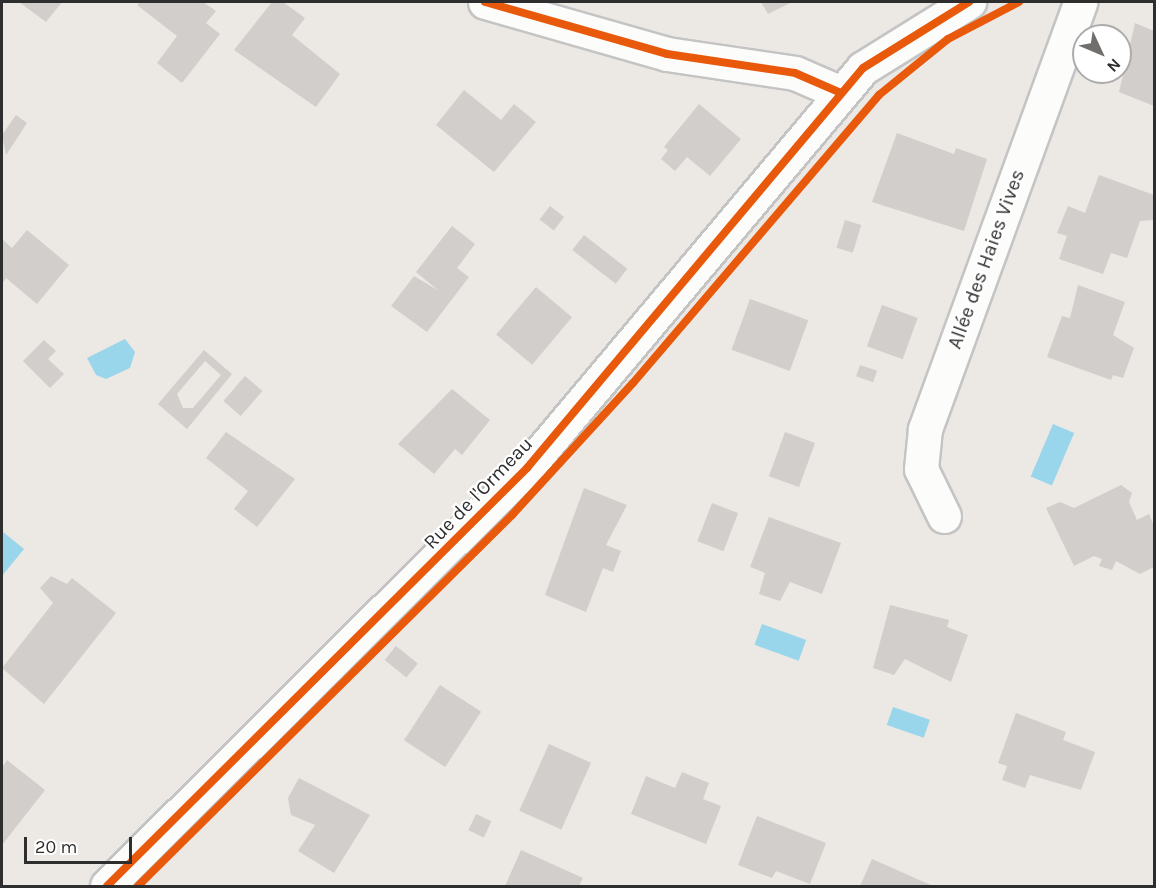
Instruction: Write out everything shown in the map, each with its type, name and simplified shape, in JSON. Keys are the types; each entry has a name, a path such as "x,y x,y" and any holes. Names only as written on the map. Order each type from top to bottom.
{"street":[{"path":"485,2 667,54 795,73 841,93"},
{"name":"Rue de l'Ormeau","path":"106,886 527,468 841,93 900,40 969,2"},
{"name":"Allée des Haies Vives","path":"944,516 921,469 925,429 1080,2"}],"water":[{"path":"125,339 135,352 130,368 106,379 96,375 87,358"},
{"path":"1053,424 1074,433 1052,485 1031,476"},
{"path":"3,532 24,549 2,576 2,535"},
{"path":"762,624 806,640 799,661 754,645"},
{"path":"893,707 930,720 924,738 887,725"}],"building":[{"path":"19,2 62,2 46,22"},
{"path":"140,2 203,2 216,11 206,23 220,34 182,83 157,63 177,36 137,5"},
{"path":"272,2 283,2 305,18 292,35 340,74 316,107 234,50"},
{"path":"761,2 792,2 768,14"},
{"path":"1135,23 1154,31 1154,106 1119,92 1121,84 1132,84 1132,36"},
{"path":"464,90 501,120 514,104 536,122 494,172 436,125"},
{"path":"699,104 741,139 710,176 687,157 675,171 661,159 668,150 664,147"},
{"path":"16,115 27,123 6,155 2,135"},
{"path":"897,133 954,154 956,148 987,159 964,231 872,202"},
{"path":"1099,175 1154,195 1154,220 1140,221 1127,258 1111,253 1103,274 1059,259 1067,236 1057,233 1068,206 1085,213"},
{"path":"550,206 564,217 554,230 540,219"},
{"path":"845,220 861,225 853,253 837,248"},
{"path":"452,226 475,244 457,268 469,277 427,332 391,306 414,276 439,291 416,272"},
{"path":"27,230 69,265 37,304 6,278 2,284 2,239 12,248"},
{"path":"584,235 627,269 616,284 572,250"},
{"path":"1078,285 1125,302 1113,335 1134,348 1123,378 1113,375 1111,380 1047,357 1062,316 1070,318"},
{"path":"536,287 572,317 532,365 496,334"},
{"path":"750,299 808,320 790,371 732,350"},
{"path":"882,305 918,318 903,359 867,346"},
{"path":"44,340 56,351 48,359 64,374 50,388 23,361"},
{"path":"204,350 232,374 187,429 158,404","holes":["205,361 221,375 193,408 183,408 177,394"]},
{"path":"860,365 877,371 873,382 856,376"},
{"path":"245,376 262,391 241,416 223,401"},
{"path":"452,389 490,420 462,455 455,449 434,474 398,444"},
{"path":"226,432 295,479 257,527 234,509 248,491 206,458"},
{"path":"785,432 815,443 799,487 769,476"},
{"path":"1121,485 1132,493 1129,502 1137,520 1149,514 1154,526 1154,567 1140,574 1116,561 1112,570 1099,566 1102,559 1094,556 1074,566 1046,508 1060,502 1074,508"},
{"path":"584,488 627,505 606,545 621,551 613,572 603,568 586,612 545,595"},
{"path":"712,503 738,513 723,551 697,541"},
{"path":"769,517 841,543 822,594 790,582 780,601 759,594 765,573 750,567"},
{"path":"51,576 67,584 72,578 116,613 44,704 2,668 53,603 40,588"},
{"path":"890,605 949,620 947,627 968,635 951,682 905,659 894,675 873,668"},
{"path":"396,646 418,664 406,678 385,660"},
{"path":"440,685 481,712 445,767 404,740"},
{"path":"1016,713 1066,732 1063,740 1095,752 1081,790 1030,775 1025,788 1002,780 1007,766 998,763"},
{"path":"549,744 591,763 561,829 519,811"},
{"path":"7,760 45,790 2,845 2,768"},
{"path":"682,772 709,783 703,799 721,806 706,844 631,814 646,776 675,788"},
{"path":"299,778 370,815 334,873 298,851 315,825 291,815 288,798"},
{"path":"476,814 491,821 484,837 468,830"},
{"path":"757,816 826,843 810,884 776,871 772,878 738,865"},
{"path":"521,850 583,878 579,886 505,886"},
{"path":"872,859 933,886 860,886"}],"cycle path":[{"path":"485,2 667,54 795,73 841,93"},
{"path":"107,886 527,468 863,68 969,2"},
{"path":"138,886 512,515 633,383 879,95 948,39 1019,2"}]}
